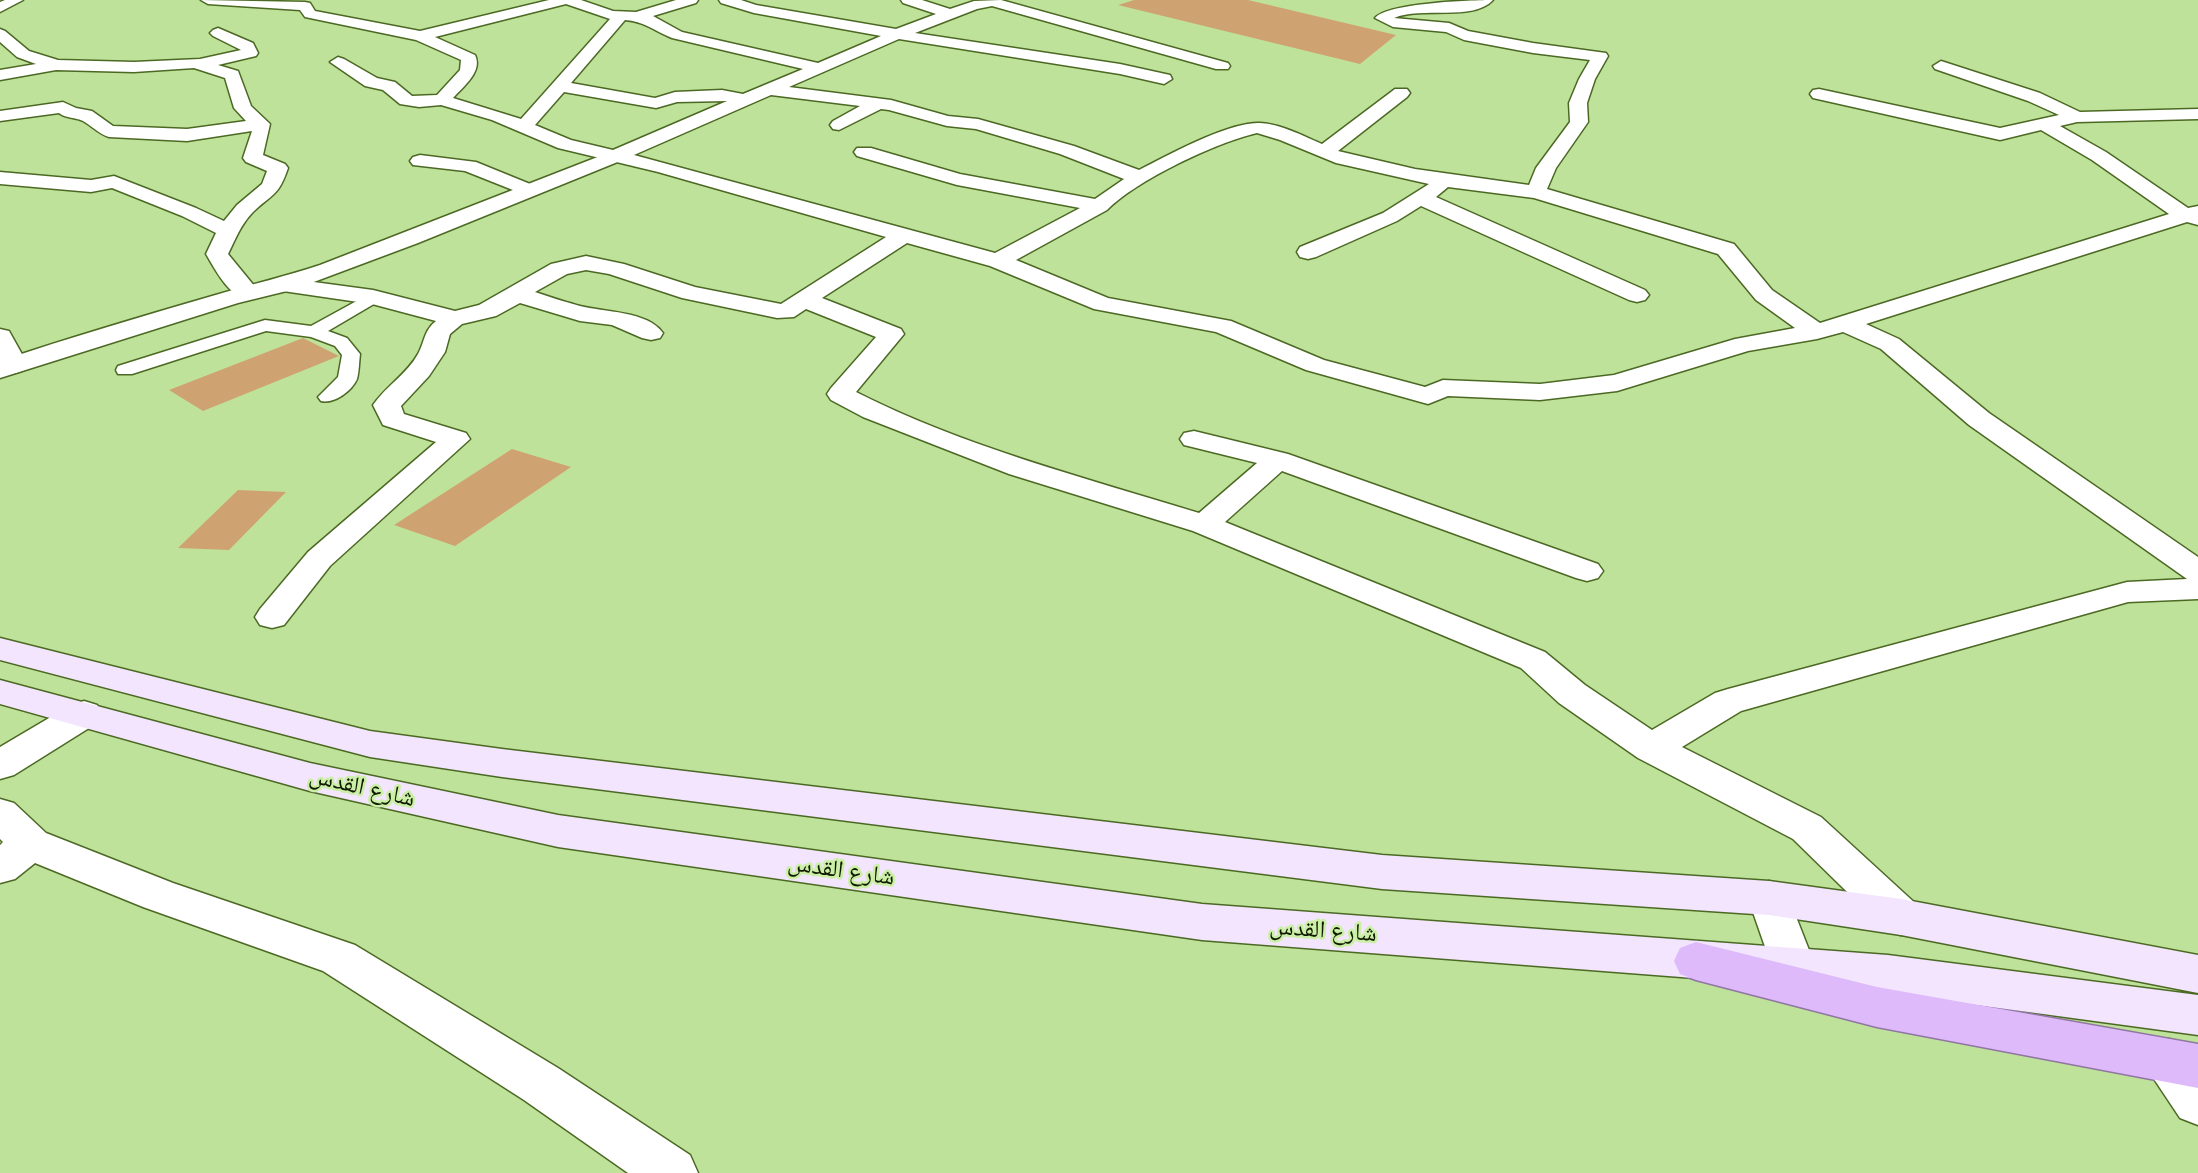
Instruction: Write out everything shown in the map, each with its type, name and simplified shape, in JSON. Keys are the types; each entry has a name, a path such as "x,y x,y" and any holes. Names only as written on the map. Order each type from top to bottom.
{"highway":[{"path":"1696,961 1877,1007 2192,1072"}],"main road":[{"path":"0,649 370,744 502,763 1382,872 1769,898 1901,917 2198,974"},
{"name":"شارع القدس","path":"0,692 310,777 558,831 1202,922 1888,974 2198,1015"}],"street":[{"path":"0,8 16,0"},
{"path":"208,0 271,2 305,6 310,14 420,36 469,58 468,71 442,100"},
{"path":"420,36 567,0 620,16 637,16 691,0"},
{"path":"726,0 754,9 1002,52 1120,69 1164,79"},
{"path":"801,0 805,17"},
{"path":"908,0 950,14"},
{"path":"1486,0 1475,5 1405,8 1382,18 1393,23 1449,28 1464,35 1533,48 1600,56 1587,79 1578,103 1579,122 1546,168 1536,192"},
{"path":"0,336 7,367 248,293 285,285 425,235 748,100 900,33 974,5 992,2 1222,66"},
{"path":"524,127 620,16"},
{"path":"637,16 677,34 731,49 820,68"},
{"path":"0,75 56,65 134,67 201,64 250,53 247,46 218,33"},
{"path":"0,34 23,54 56,65"},
{"path":"687,55 699,39"},
{"path":"338,62 371,82 389,86 397,97 414,103 442,100 498,116 565,144 664,168 998,261 1101,304 1222,326 1315,365 1428,396 1443,388 1540,392 1617,383 1744,344 1830,327 2193,216"},
{"path":"201,64 232,75 243,108 262,127 253,158 278,168 271,187 244,209 228,231 217,254 231,275 248,293"},
{"path":"1941,66 2034,97 2077,117"},
{"path":"560,86 656,103 675,97 722,94 791,108"},
{"path":"769,89 879,104 947,121 978,124 1067,150 1138,177"},
{"path":"1327,154 1331,145 1401,93"},
{"path":"1819,94 2000,134 2077,117 2198,114"},
{"path":"839,125 879,104"},
{"path":"0,116 63,107 71,113 86,115 109,131 187,135 261,124"},
{"path":"2044,125 2099,156 2193,216"},
{"path":"998,261 1100,206 1103,199 1138,177 1204,146 1258,128 1291,137 1327,154 1447,181 1536,192 1726,249 1764,295 1830,327 1890,344 1979,419 2198,572"},
{"path":"864,152 957,179 1100,206"},
{"path":"420,161 468,166 528,190"},
{"path":"0,178 91,186 114,182 189,212 228,231"},
{"path":"1308,252 1390,217 1447,181"},
{"path":"1420,198 1637,295"},
{"path":"285,285 373,297 455,318 470,318 506,302 555,270 578,263 616,269 693,294 721,297 768,310 785,312 904,236"},
{"path":"517,294 580,314 617,318 651,333"},
{"path":"805,300 892,334 840,394 873,411 1018,468 1204,524 1533,660 1572,694 1651,748 1807,828 1901,917"},
{"path":"272,617 319,559 456,439 393,419 387,405 416,376 432,352 438,331 455,318"},
{"path":"1194,439 1278,460 1587,571"},
{"path":"1204,524 1278,460"},
{"path":"1651,748 1728,702 2127,592 2198,589"},
{"path":"0,765 84,714"},
{"path":"0,814 16,856 158,895 339,958 541,1084 672,1173"},
{"path":"1769,898 1792,968"}],"lane":[{"path":"314,332 373,297"},
{"path":"125,370 265,325 314,332 341,342 351,354 347,379 328,397"}],"shaded area":[{"path":"1134,0 1248,0 1396,35 1360,64 1118,5"},
{"path":"303,338 339,356 203,411 169,390"},
{"path":"512,449 571,467 455,546 394,525"},
{"path":"238,490 286,492 229,550 178,548"}]}
